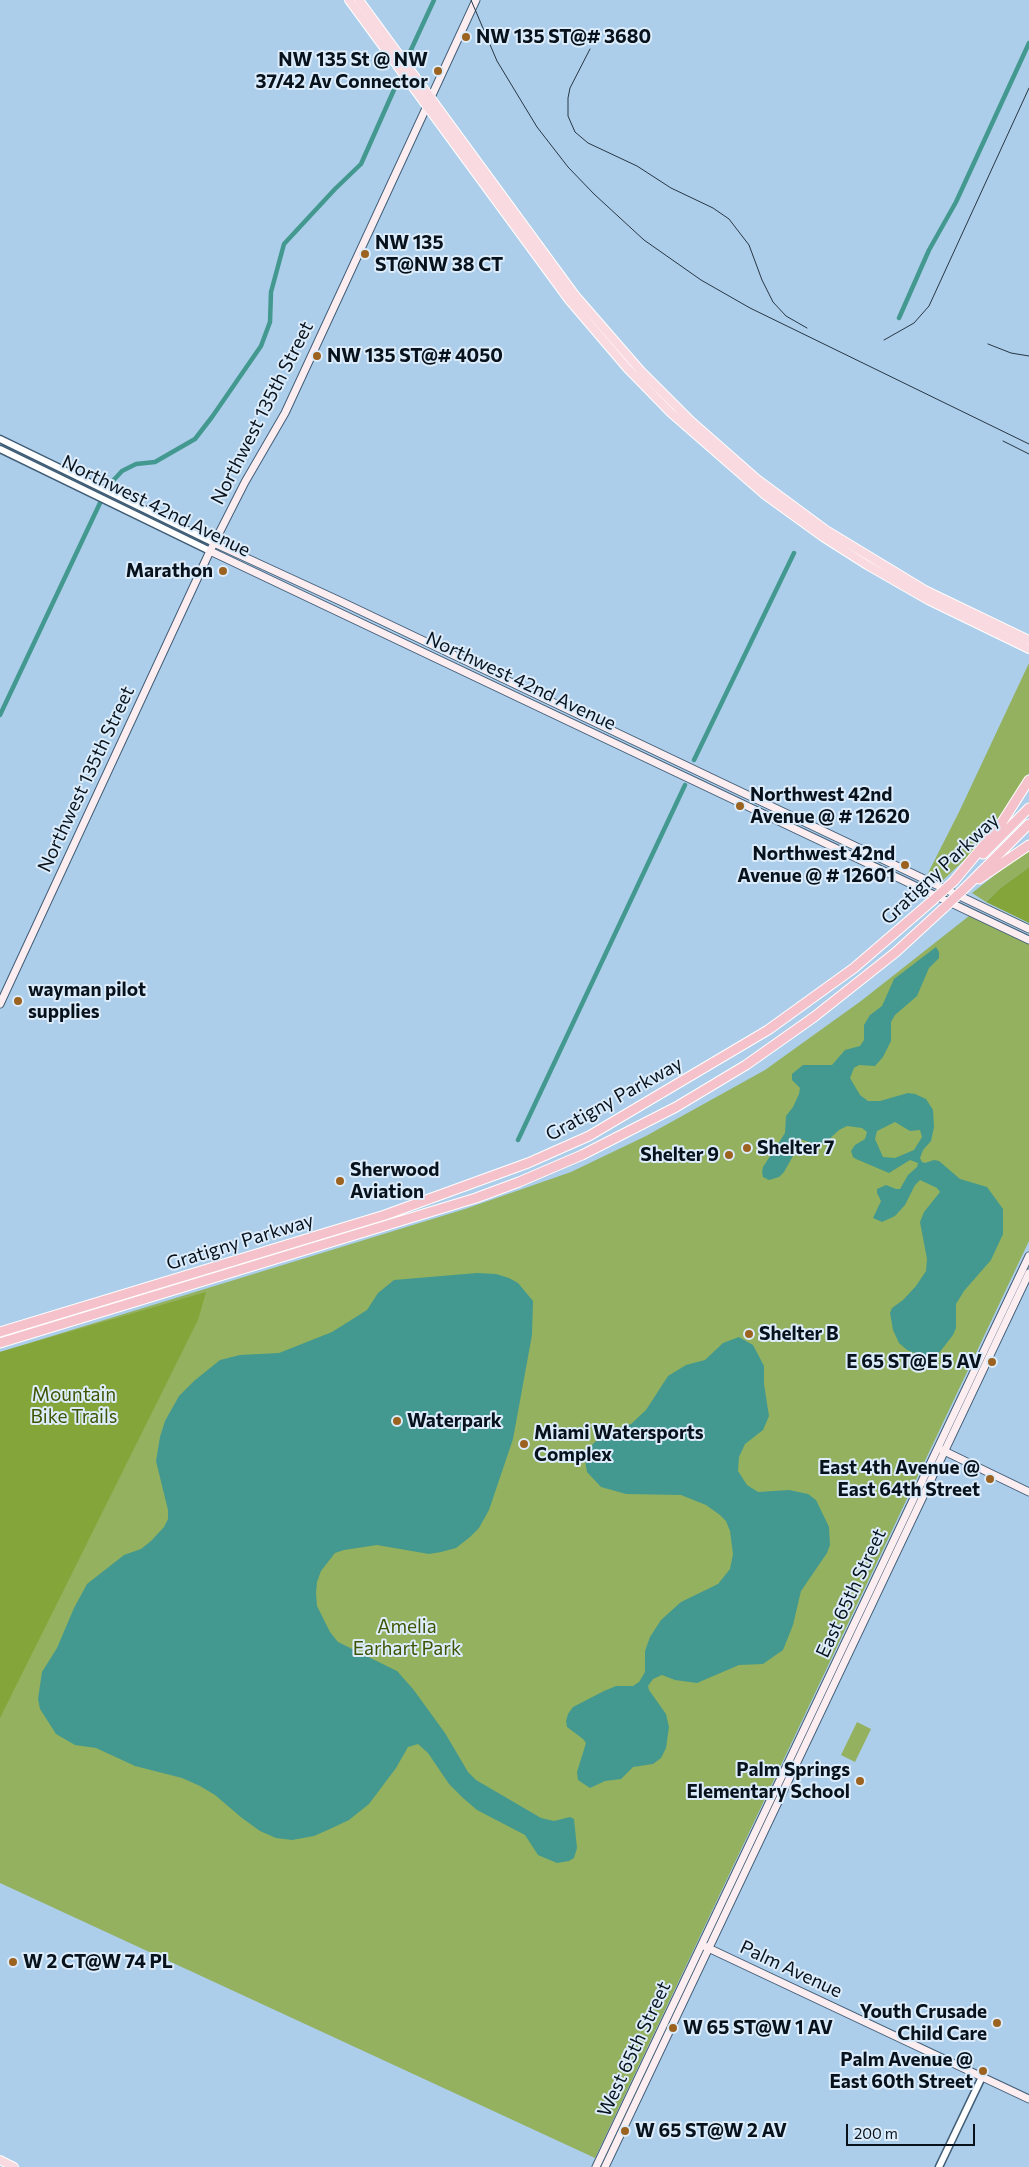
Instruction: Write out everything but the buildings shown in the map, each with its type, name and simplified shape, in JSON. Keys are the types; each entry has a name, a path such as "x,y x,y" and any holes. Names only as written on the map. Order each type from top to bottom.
{"highway":[{"path":"954,881 999,827 1029,780"},
{"name":"Gratigny Parkway","path":"0,1332 385,1214 528,1163 589,1136 768,1030 854,968 954,881 1029,808"},
{"name":"Gratigny Parkway","path":"0,1343 476,1198 582,1155 676,1107 746,1065 814,1017 896,952 966,887 1029,824"},
{"path":"966,887 1029,845"}],"main road":[{"path":"349,0 569,300 628,368 698,438 765,495 867,565 928,600 1029,649"},
{"path":"358,0 558,273 600,325 659,391 714,443 788,502 870,558 925,590 1029,640"},
{"name":"Northwest 135th Street","path":"0,1004 212,547 245,482 285,413 428,108 476,0"},
{"name":"Northwest 42nd Avenue","path":"212,547 388,624 1029,929"},
{"name":"Northwest 42nd Avenue","path":"212,547 383,633 1029,940"},
{"path":"383,633 388,624"},
{"path":"541,708 545,699"},
{"path":"584,729 589,719"},
{"path":"779,822 784,812"},
{"path":"871,865 876,856"},
{"name":"East 65th Street","path":"941,1450 1029,1256"},
{"name":"East 65th Street","path":"705,1947 941,1450 1029,1272"},
{"path":"941,1450 1029,1492"},
{"name":"Palm Avenue","path":"705,1947 1029,2099"},
{"name":"West 65th Street","path":"596,2167 705,1947"},
{"name":"West 65th Street","path":"605,2167 705,1947"},
{"path":"0,2160 14,2167"}],"street":[{"name":"Northwest 42nd Avenue","path":"0,439 98,487 212,547"},
{"name":"Northwest 42nd Avenue","path":"0,449 212,547"},
{"path":"94,494 98,487"},
{"path":"939,2167 982,2077"}],"green space":[{"path":"1029,663 1029,773 999,821 974,851 941,882 927,875 959,812"},
{"path":"1029,848 1029,867 999,889 986,902 972,893"},
{"path":"1029,867 1029,923 986,902 999,889"},
{"name":"Amelia Earhart Park","path":"969,916 1029,944 1029,1241 595,2158 0,1883 0,1352 465,1209 571,1172 646,1136 765,1070 861,1001"},
{"name":"Mountain Bike Trails","path":"206,1292 198,1320 0,1718 0,1352"},
{"path":"857,1722 871,1729 855,1762 841,1755"}],"shaded area":[{"path":"936,947 939,952 939,958 929,968 917,996 895,1015 891,1022 891,1041 883,1057 875,1066 859,1065 854,1068 850,1078 860,1095 868,1101 880,1101 908,1093 926,1099 933,1110 934,1127 931,1141 923,1150 920,1158 922,1162 939,1161 960,1179 987,1187 1003,1209 1003,1234 991,1260 964,1291 956,1304 956,1328 953,1335 939,1353 924,1357 907,1350 899,1343 893,1330 890,1313 892,1308 903,1300 916,1286 926,1271 927,1259 920,1222 924,1212 940,1192 937,1188 920,1180 915,1185 905,1205 895,1216 882,1222 873,1218 881,1201 877,1189 886,1185 900,1189 918,1163 910,1160 889,1173 856,1159 851,1151 855,1145 865,1139 867,1132 862,1128 847,1126 839,1130 826,1142 818,1145 797,1138 795,1140 793,1156 779,1177 769,1180 763,1177 762,1172 763,1167 785,1133 786,1116 799,1094 800,1088 792,1080 792,1074 803,1065 832,1065 845,1050 860,1046 864,1040 864,1025 870,1015 882,1006 894,979","holes":["895,1122 910,1131 920,1130 922,1137 914,1150 895,1158 883,1157 875,1139 877,1131"]},
{"path":"477,1273 496,1274 509,1278 518,1283 533,1301 532,1335 513,1439 489,1510 479,1528 456,1548 429,1554 377,1545 335,1553 321,1571 317,1582 317,1606 330,1632 338,1642 397,1671 413,1689 445,1733 468,1772 476,1780 541,1818 554,1821 570,1817 574,1819 577,1848 574,1858 557,1863 538,1855 525,1835 477,1810 463,1798 449,1784 428,1753 418,1744 408,1747 396,1768 369,1804 349,1820 314,1836 292,1840 276,1838 260,1831 215,1795 200,1786 182,1778 135,1766 96,1748 75,1745 56,1734 40,1709 38,1699 42,1672 57,1648 74,1608 87,1584 124,1555 141,1549 151,1541 164,1527 168,1519 168,1510 156,1461 165,1421 179,1396 220,1360 240,1355 279,1353 332,1332 367,1310 378,1293 394,1280"},
{"path":"739,1337 753,1345 764,1366 764,1384 769,1416 763,1430 745,1444 739,1457 738,1471 747,1485 758,1492 789,1490 808,1494 816,1500 829,1527 830,1545 827,1553 801,1591 793,1625 783,1650 763,1664 739,1665 697,1683 675,1680 662,1675 653,1679 648,1686 649,1690 666,1714 669,1727 666,1748 661,1758 653,1764 633,1767 621,1779 605,1781 590,1788 578,1780 577,1772 586,1743 567,1727 568,1714 573,1707 604,1691 616,1686 633,1686 639,1682 645,1672 645,1651 650,1637 661,1620 681,1602 718,1584 730,1569 733,1554 730,1531 726,1521 706,1505 681,1495 626,1494 601,1487 587,1472 585,1460 591,1446 599,1438 607,1432 631,1424 646,1410 668,1376 686,1365 705,1360 723,1343"}],"waterway":[{"path":"410,52 434,0"},
{"path":"899,318 929,250 956,202 1029,43"},
{"path":"110,484 122,471 136,464 155,462 195,439 212,417 261,346 270,322 271,292 284,244 361,164 397,83"},
{"path":"0,715 100,503"},
{"path":"694,760 794,553"},
{"path":"518,1140 685,785"}],"railway":[{"path":"471,0 497,61 537,127 568,167 644,240 701,280 750,308 1029,444"},
{"path":"590,49 570,88 568,98 568,116 575,132 588,143 637,166 671,188 713,208 729,219 749,245 762,280 773,302 786,316 807,328"},
{"path":"884,340 914,323 929,306 1029,88"},
{"path":"988,344 1011,353 1029,356"},
{"path":"1003,441 1029,454"}],"place":[{"name":"NW 135 ST@# 3680","path":"466,37"},
{"name":"NW 135 St @ NW 37/42 Av Connector","path":"438,71"},
{"name":"NW 135 ST@NW 38 CT","path":"365,254"},
{"name":"NW 135 ST@# 4050","path":"317,356"},
{"name":"Marathon","path":"223,571"},
{"name":"Northwest 42nd Avenue @ # 12620","path":"740,806"},
{"name":"Northwest 42nd Avenue @ # 12601","path":"905,865"},
{"name":"wayman pilot supplies","path":"18,1001"},
{"name":"Shelter 7","path":"747,1148"},
{"name":"Shelter 9","path":"729,1155"},
{"name":"Sherwood Aviation","path":"340,1181"},
{"name":"Shelter B","path":"749,1334"},
{"name":"E 65 ST@E 5 AV","path":"992,1362"},
{"name":"Waterpark","path":"397,1421"},
{"name":"Miami Watersports Complex","path":"524,1444"},
{"name":"East 4th Avenue @ East 64th Street","path":"990,1479"},
{"name":"Palm Springs Elementary School","path":"860,1781"},
{"name":"W 2 CT@W 74 PL","path":"13,1962"},
{"name":"Youth Crusade Child Care","path":"997,2023"},
{"name":"W 65 ST@W 1 AV","path":"673,2028"},
{"name":"Palm Avenue @ East 60th Street","path":"983,2071"},
{"name":"W 65 ST@W 2 AV","path":"625,2131"}]}
